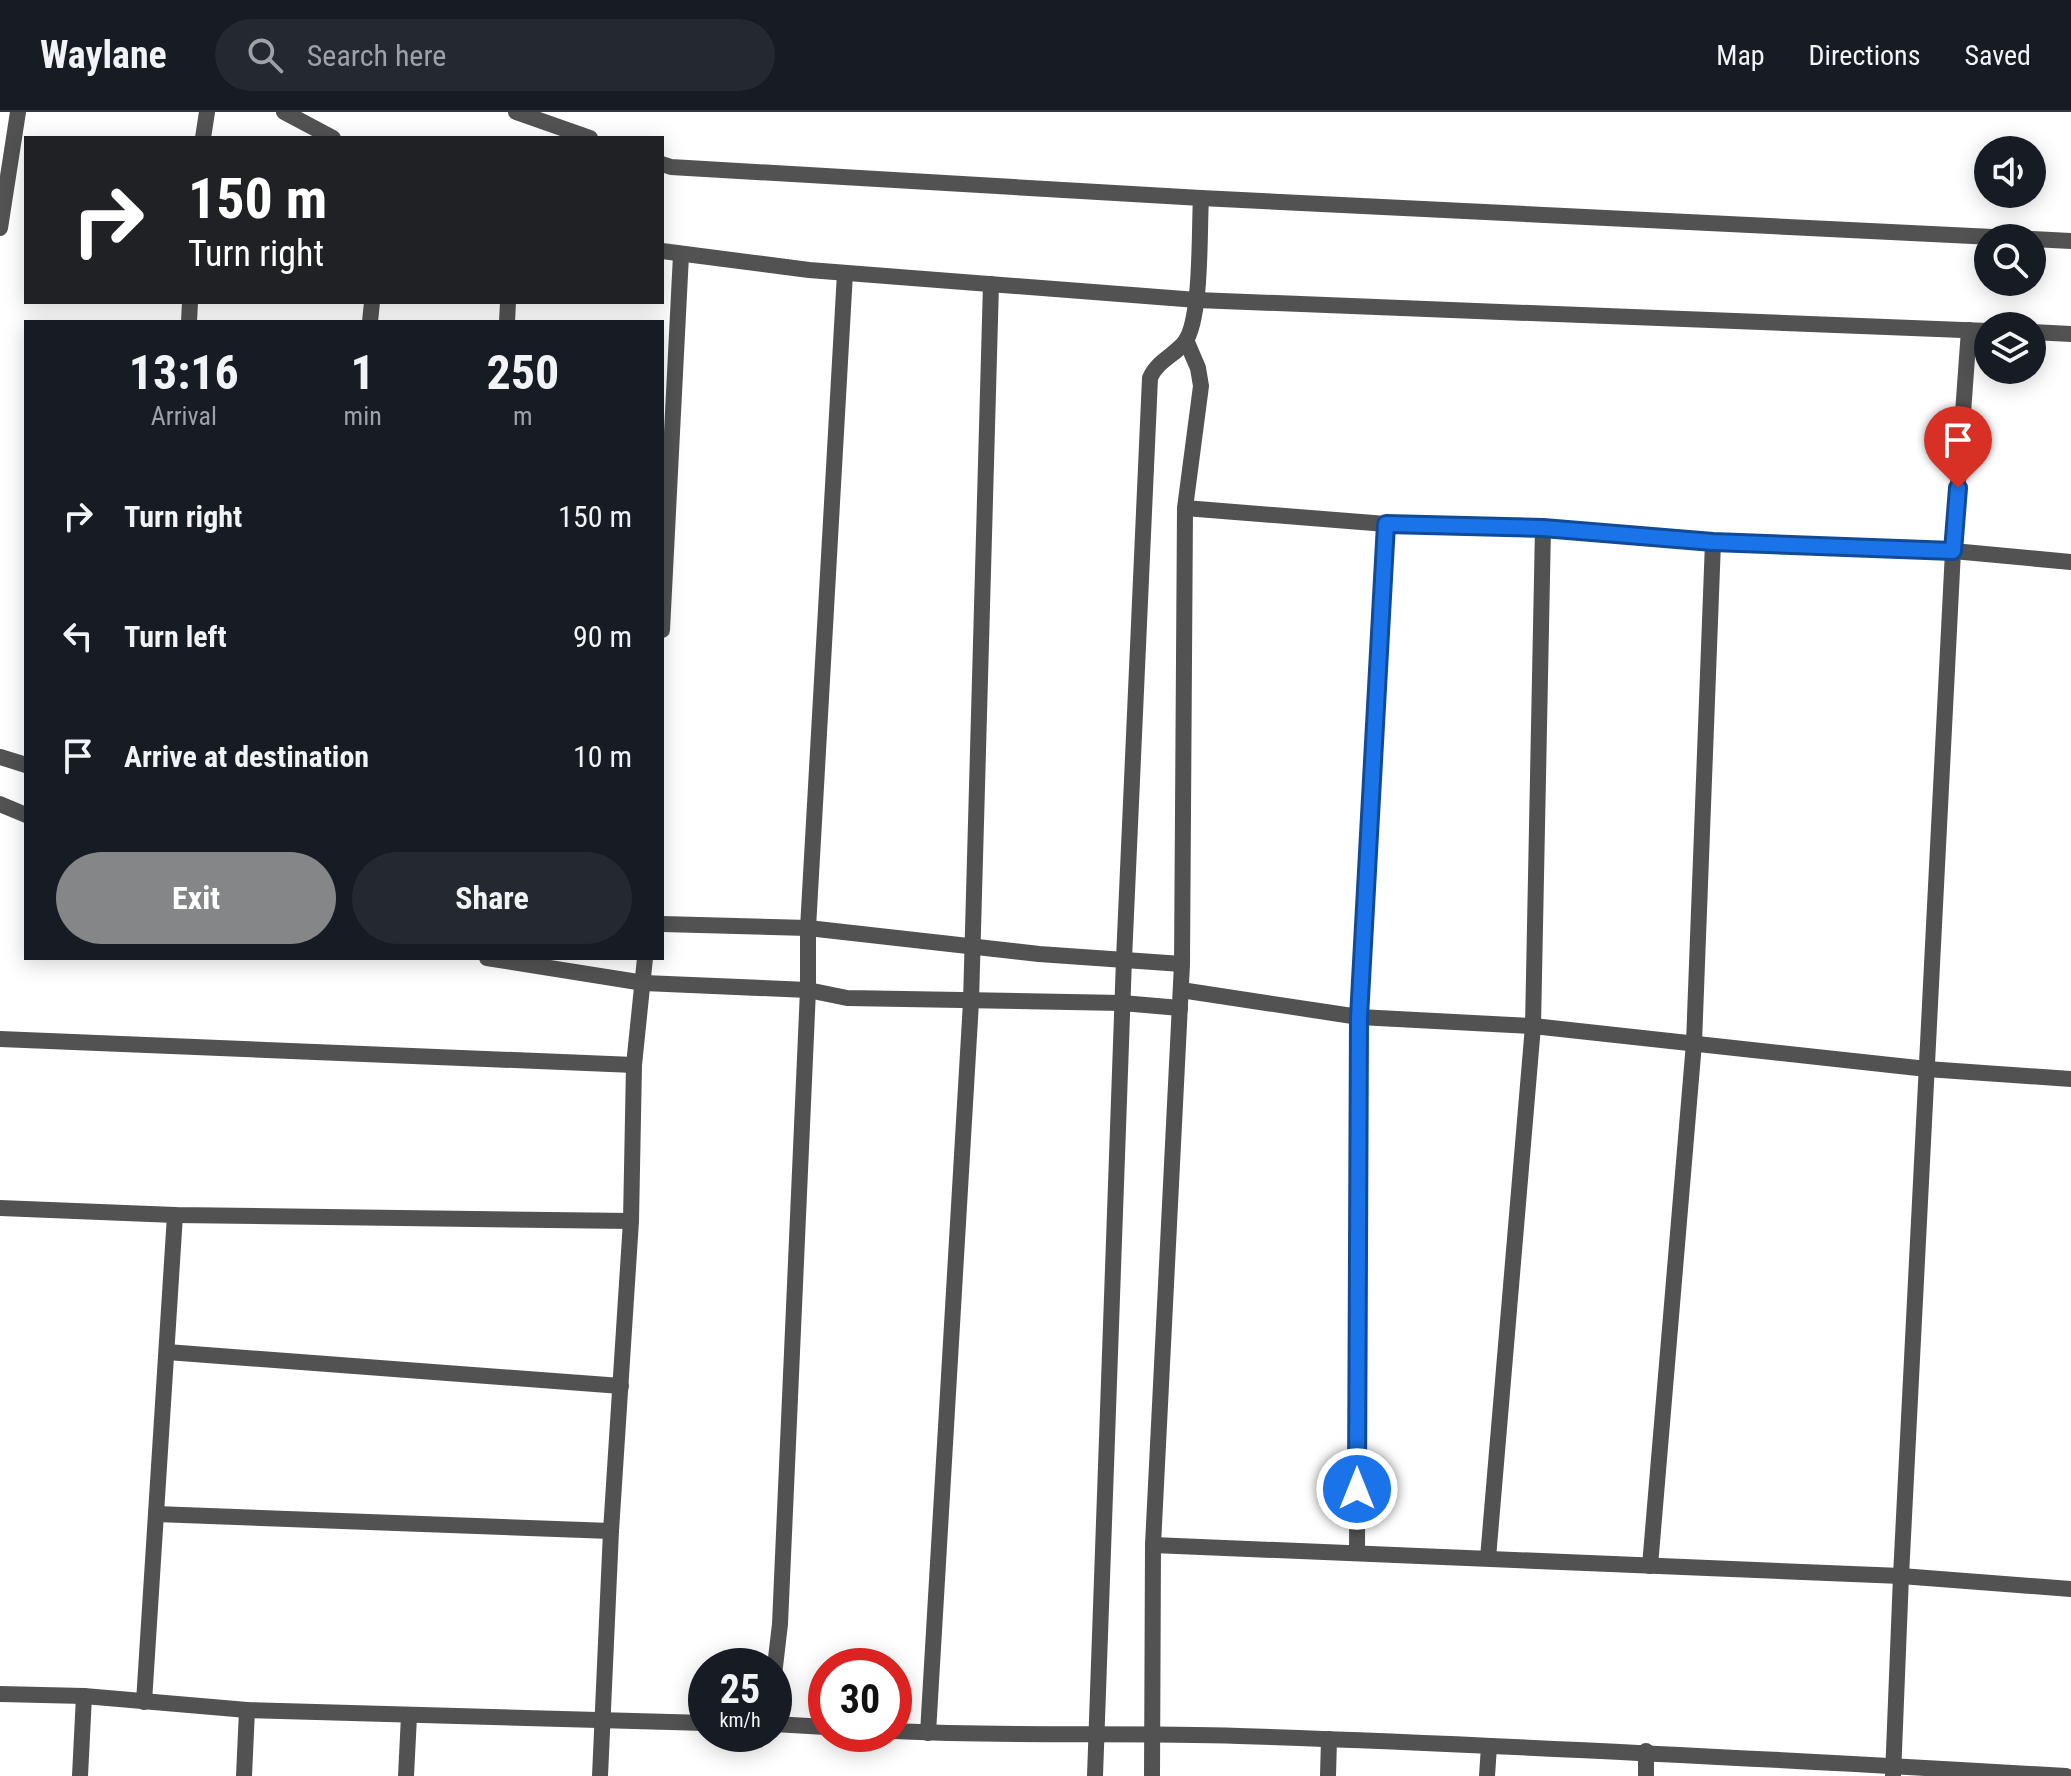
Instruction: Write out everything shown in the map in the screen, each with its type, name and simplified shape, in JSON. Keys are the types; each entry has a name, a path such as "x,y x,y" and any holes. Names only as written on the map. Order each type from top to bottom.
{"street":[{"path":"0,228 18,112"},
{"path":"203,136 207,112"},
{"path":"284,112 329,136"},
{"path":"516,112 584,136"},
{"path":"664,165 1201,198 1974,236"},
{"path":"1095,1776 1122,1003 1150,378 1158,366 1186,340 1197,300 1201,198"},
{"path":"2046,240 2071,241"},
{"path":"664,251 845,273 1197,300 1974,330"},
{"path":"664,591 681,255"},
{"path":"777,1648 808,990 808,928 845,273"},
{"path":"928,1733 971,1002 991,284"},
{"path":"1893,1771 1953,551 1969,330"},
{"path":"2046,333 2071,334"},
{"path":"1152,1776 1153,1545 1182,964 1185,508 1201,386 1198,368 1186,340"},
{"path":"1185,508 1386,524 1543,528 1713,542 1953,551 2071,562"},
{"path":"1357,1553 1359,1017 1386,524"},
{"path":"1488,1558 1533,1026 1543,528"},
{"path":"1650,1566 1694,1043 1713,542"},
{"path":"0,757 24,764"},
{"path":"0,804 24,814"},
{"path":"664,924 808,928 1039,954 1182,964"},
{"path":"501,960 644,983 808,990 847,998 1122,1003 1180,1008"},
{"path":"600,1776 611,1531 631,1221 634,1065 645,960"},
{"path":"1181,990 1359,1017 1533,1026 1927,1069 2071,1079"},
{"path":"0,1039 634,1065"},
{"path":"0,1208 175,1215 631,1221"},
{"path":"144,1702 175,1215"},
{"path":"167,1352 621,1386"},
{"path":"156,1514 611,1531"},
{"path":"1153,1545 1901,1576 2071,1589"},
{"path":"0,1694 84,1696 247,1710 688,1723"},
{"path":"80,1776 84,1696"},
{"path":"244,1776 247,1710"},
{"path":"406,1776 409,1716"},
{"path":"912,1732 1153,1733 1646,1751 1893,1771 2066,1776"},
{"path":"1328,1776 1329,1739"},
{"path":"1487,1776 1489,1746"},
{"path":"1646,1751 1646,1776"}],"route":[{"path":"1357,1489 1359,1017 1386,524 1543,528 1713,542 1953,551 1958,488"}]}
